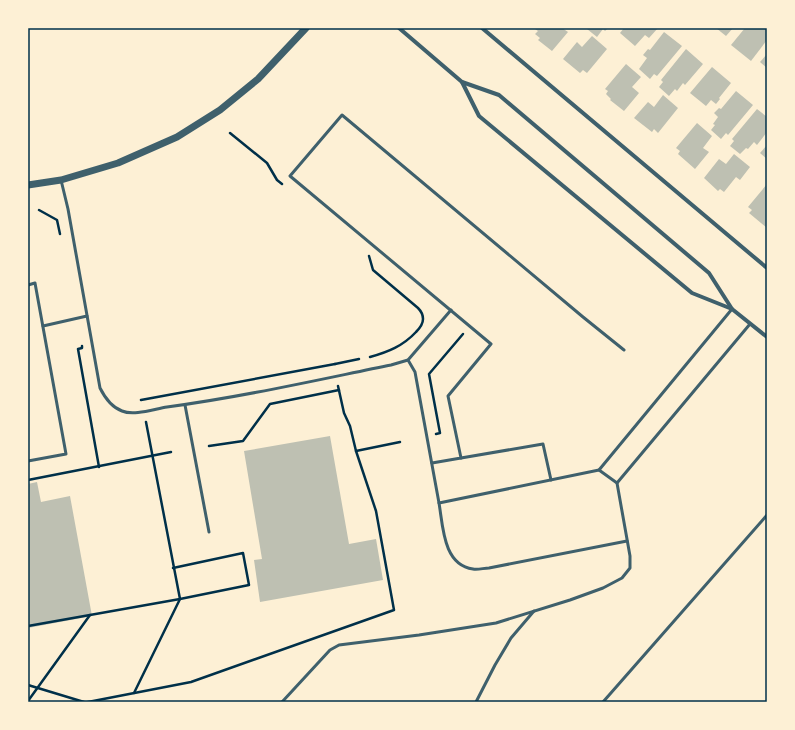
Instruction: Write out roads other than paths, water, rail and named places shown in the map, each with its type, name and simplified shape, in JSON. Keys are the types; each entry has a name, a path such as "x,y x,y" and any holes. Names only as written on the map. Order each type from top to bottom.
{"street":[{"path":"28,185 62,180 118,163 177,137 220,110 258,79 306,28"},
{"path":"400,28 462,82 499,95 505,100 709,273 732,309 767,337"},
{"path":"482,28 767,268"},
{"path":"462,82 479,116 692,293 732,309"}],"lane":[{"path":"461,458 448,396 491,344 290,176 342,115 624,350"},
{"path":"62,180 100,388 105,398 113,407 123,412 135,413 185,405 378,368 408,360 451,310"},
{"path":"28,285 35,283 66,454 28,461"},
{"path":"439,503 599,470 732,309"},
{"path":"43,326 87,316"},
{"path":"617,483 750,324"},
{"path":"408,360 415,372 447,546 452,558 461,565 473,569 489,568 627,541"},
{"path":"185,405 209,532"},
{"path":"432,463 543,444 550,480"},
{"path":"282,702 330,650 339,645 496,623 570,600 603,588 622,578 630,568 630,556 617,483 599,470"},
{"path":"603,702 767,515"},
{"path":"476,702 511,638 534,612"}]}
